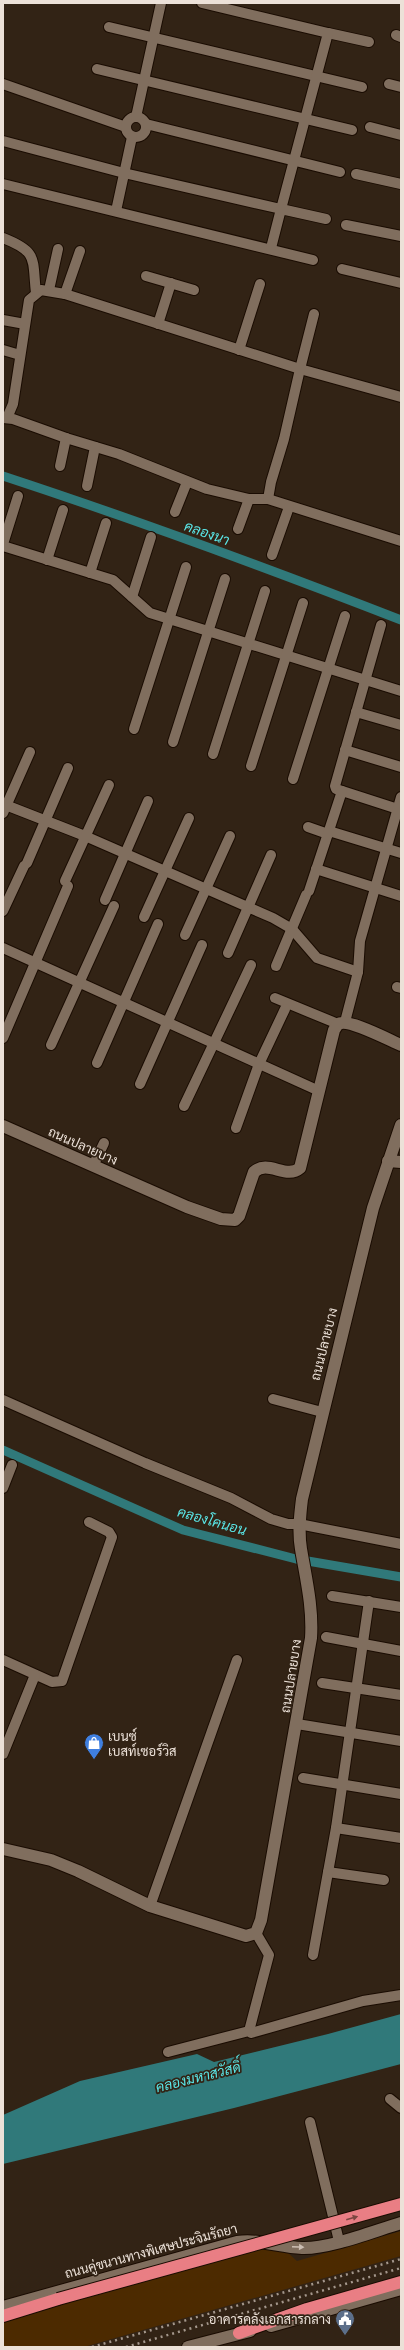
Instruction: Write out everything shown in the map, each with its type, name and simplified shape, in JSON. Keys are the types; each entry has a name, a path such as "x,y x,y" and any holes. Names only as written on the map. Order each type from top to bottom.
{"highway":[{"path":"3,2316 58,2299 401,2204"},
{"path":"239,2334 307,2309 401,2282"}],"street":[{"path":"136,117 161,3"},
{"path":"202,3 368,42"},
{"path":"109,27 362,87"},
{"path":"272,248 328,33"},
{"path":"97,70 352,130"},
{"path":"3,84 126,126"},
{"path":"389,84 401,87"},
{"path":"146,124 146,131 142,136 132,137 127,133 126,126 130,119 136,117 142,119 146,124 340,172"},
{"path":"370,127 401,135"},
{"path":"116,211 132,137"},
{"path":"3,141 124,173 326,219"},
{"path":"356,174 401,184"},
{"path":"3,184 272,248 313,260"},
{"path":"346,225 401,236"},
{"path":"3,238 28,250 34,267 36,293"},
{"path":"50,290 58,249"},
{"path":"65,294 80,251"},
{"path":"342,269 401,283"},
{"path":"146,276 194,290"},
{"path":"158,324 171,283"},
{"path":"239,350 260,284"},
{"path":"401,397 300,369 65,294 50,290 41,290 28,300 13,404 5,418 119,454 186,482 207,489 249,498 268,499 289,507 401,541"},
{"path":"268,499 270,482 284,439 314,314"},
{"path":"3,320 25,324"},
{"path":"3,350 20,355"},
{"path":"60,466 66,438"},
{"path":"87,486 95,447"},
{"path":"175,512 186,482"},
{"path":"18,496 3,545 114,580 150,613 169,620 328,670 401,691"},
{"path":"238,529 249,498"},
{"path":"272,555 289,507"},
{"path":"47,560 63,510"},
{"path":"90,573 106,523"},
{"path":"132,597 151,537"},
{"path":"134,730 186,567"},
{"path":"173,742 225,579"},
{"path":"213,754 264,591"},
{"path":"251,766 303,603"},
{"path":"293,779 345,616"},
{"path":"381,625 335,786 336,789 399,810"},
{"path":"356,712 401,726"},
{"path":"345,750 401,767"},
{"path":"30,752 4,808 85,836 273,918 292,929 317,958 358,972"},
{"path":"3,911 68,768"},
{"path":"4,1031 35,962 85,836 109,785"},
{"path":"276,966 308,893 342,791"},
{"path":"341,1023 358,972 360,941 385,849 399,810 401,798"},
{"path":"105,900 148,800"},
{"path":"144,917 189,818"},
{"path":"308,827 401,853"},
{"path":"185,935 230,836"},
{"path":"228,953 271,855"},
{"path":"316,869 401,896"},
{"path":"51,1045 78,982 114,906"},
{"path":"97,1063 158,924"},
{"path":"140,1084 202,945"},
{"path":"3,948 318,1090"},
{"path":"184,1106 251,964"},
{"path":"275,998 401,1045"},
{"path":"236,1128 259,1064 285,1009"},
{"name":"ถนนปลายบาง","path":"3,1126 187,1208 221,1219 235,1220 239,1216 254,1172 258,1168 264,1166 295,1172 300,1168 334,1030 341,1023"},
{"name":"ถนนปลายบาง","path":"256,1933 261,1920 297,1724 312,1622 311,1598 301,1548 300,1524 302,1499 373,1208 401,1125"},
{"path":"93,1166 104,1143"},
{"path":"388,1161 401,1162"},
{"path":"273,1399 322,1412"},
{"path":"3,1400 146,1463 231,1498 270,1519 288,1524 300,1524 401,1544"},
{"path":"4,1483 12,1465"},
{"path":"4,1663 58,1683 62,1681 112,1537 109,1532 89,1522"},
{"path":"332,1596 401,1607"},
{"path":"313,1955 336,1828 369,1601"},
{"path":"326,1637 401,1651"},
{"path":"150,1906 237,1660"},
{"path":"3,1754 35,1675"},
{"path":"322,1683 401,1695"},
{"path":"297,1724 401,1741"},
{"path":"303,1778 342,1783 401,1794"},
{"path":"336,1828 401,1838"},
{"path":"3,1849 51,1860 78,1871 150,1906 246,1936 256,1933 269,1955 249,2031"},
{"path":"328,1872 384,1880"},
{"path":"168,2052 249,2031 251,2033 363,2001 401,1995"},
{"path":"390,2099 401,2108"},
{"path":"310,2122 338,2241"},
{"name":"ถนนคู่ขนานทางพิเศษประจิมรัถยา","path":"3,2307 237,2242 259,2241 302,2248 338,2241 401,2223"},
{"path":"188,2347 294,2321 401,2289"}],"shaded area":[{"path":"401,2231 401,2256 84,2347 3,2347 3,2322 243,2245 287,2252 297,2261"}],"water":[{"name":"คลองมหาสวัสดิ์","path":"401,2014 401,2064 234,2108 3,2164 3,2115 80,2081 197,2054 214,2062 328,2034"}],"waterway":[{"name":"คลองนา","path":"3,476 203,545 401,620"},
{"name":"คลองโคนอน","path":"3,1450 183,1530 296,1559 401,1577"}],"railway":[{"path":"92,2347 401,2259"},
{"path":"126,2347 401,2268"}],"place":[{"name":"เบนซ์ เบสท์เซอร์วิส","path":"94,1760"},
{"name":"อาคารคลังเอกสารกลาง","path":"345,2336"}]}
